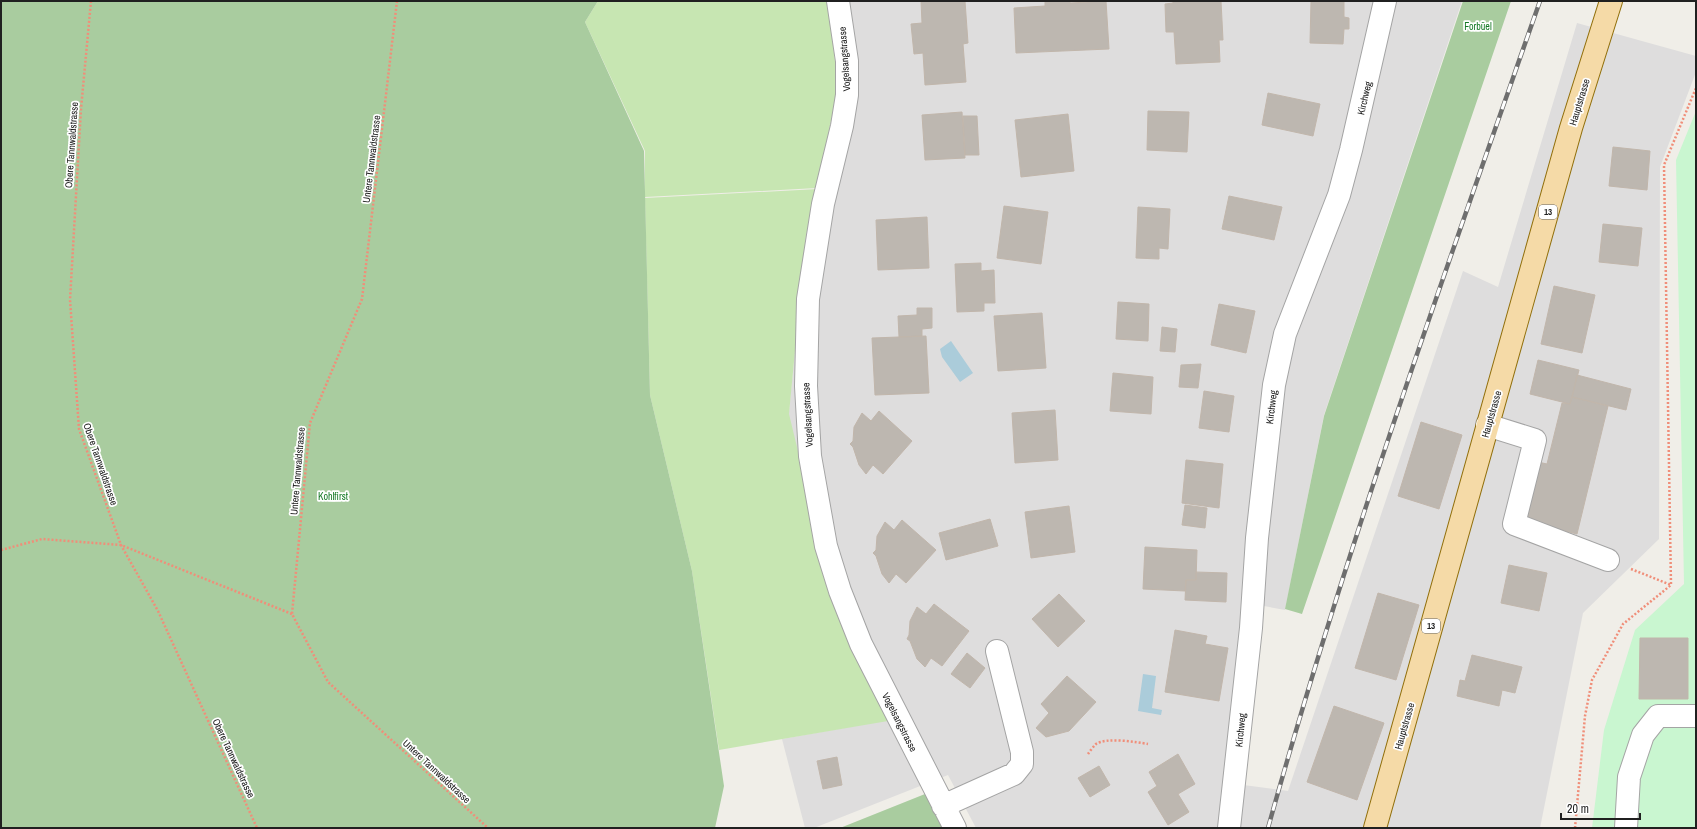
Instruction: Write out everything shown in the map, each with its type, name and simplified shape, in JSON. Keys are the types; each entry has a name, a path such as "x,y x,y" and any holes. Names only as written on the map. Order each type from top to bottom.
{"main road":[{"name":"Hauptstrasse","path":"1375,828 1571,128 1611,1"}],"street":[{"name":"Vogelsangstrasse","path":"838,1 847,61 847,96 842,126 823,204 808,299 806,386 810,456 826,546 840,591 860,644 955,828"},
{"name":"Kirchweg","path":"1229,828 1251,628 1257,538 1272,397 1285,334 1338,195 1351,150 1385,1"},
{"path":"1488,424 1535,440 1514,524 1608,560"},
{"path":"943,806 1014,774 1022,764 1022,752 997,652"},
{"path":"1626,828 1629,777 1643,735 1658,716 1696,716"}],"path":[{"name":"Obere Tannwaldstrasse","path":"91,1 81,109 70,300 79,429 121,545 158,611 257,828"},
{"name":"Untere Tannwaldstrasse","path":"397,1 362,299 310,423 292,614 328,682 488,828"},
{"path":"1671,585 1664,165 1696,88"},
{"path":"1,550 42,539 121,545 292,614"},
{"path":"1608,560 1671,585"},
{"path":"1575,828 1585,716 1592,680 1623,624 1671,585"},
{"path":"1088,754 1095,745 1104,742 1130,741 1148,744"}],"shaded area":[{"path":"829,1 1462,1 1324,415 1285,610 1243,602 1228,783 1288,791 1463,271 1498,287 1577,23 1696,56 1696,72 1660,167 1659,539 1583,613 1540,828 976,828 948,775 814,828 805,828 782,739 888,720 833,596 788,422 806,234 818,189 838,87"}],"green space":[{"name":"Kohlfirst","path":"1,1 598,1 585,22 644,151 650,395 692,571 724,786 715,828 1,828"},
{"path":"598,1 828,1 838,87 817,188 645,197 645,151 585,22"},
{"name":"Forbüel","path":"1463,1 1511,1 1302,614 1285,609 1324,416"},
{"path":"1696,111 1696,828 1592,828 1604,730 1635,630 1684,584 1676,160"},
{"path":"818,189 806,235 789,414 833,596 888,721 719,750 692,571 650,395 645,198"},
{"path":"925,794 944,828 840,828"}],"water":[{"path":"951,341 973,373 960,382 942,357 940,349"},
{"path":"1143,674 1156,676 1152,708 1162,710 1161,715 1138,711"}],"building":[{"path":"921,1 965,1 968,43 963,44 966,82 925,85 923,53 914,54 911,24 922,23"},
{"path":"1045,1 1070,1 1070,3 1106,1 1109,49 1016,53 1014,8 1045,6"},
{"path":"1173,1 1221,1 1223,40 1219,40 1220,62 1176,64 1174,32 1166,32 1165,4 1173,3"},
{"path":"1311,1 1344,1 1344,17 1349,18 1349,29 1344,29 1343,44 1310,43"},
{"path":"1268,93 1320,104 1313,136 1262,125"},
{"path":"1148,111 1189,112 1187,152 1147,150"},
{"path":"962,112 965,158 925,160 922,115"},
{"path":"1068,114 1074,171 1021,177 1015,120"},
{"path":"963,116 977,116 979,155 965,155"},
{"path":"1613,147 1650,151 1647,190 1609,186"},
{"path":"1229,196 1282,207 1274,240 1222,229"},
{"path":"1004,206 1048,212 1041,264 997,258"},
{"path":"1138,207 1170,209 1168,249 1159,248 1159,259 1136,258"},
{"path":"927,217 929,268 878,270 876,220"},
{"path":"1603,224 1642,228 1638,266 1599,262"},
{"path":"981,263 981,271 994,270 995,303 984,303 984,311 957,312 955,264"},
{"path":"1554,286 1595,295 1582,353 1541,344"},
{"path":"1118,302 1149,304 1148,341 1116,339"},
{"path":"1219,304 1255,311 1246,353 1211,345"},
{"path":"917,308 932,308 932,328 922,329 922,336 899,337 898,316 917,315"},
{"path":"1042,313 1046,368 998,371 994,316"},
{"path":"1162,327 1177,329 1175,352 1160,351"},
{"path":"926,336 929,393 875,395 872,338"},
{"path":"1538,360 1579,370 1570,404 1530,394"},
{"path":"1201,364 1198,388 1179,387 1181,365"},
{"path":"1113,373 1153,377 1151,414 1110,411"},
{"path":"1577,375 1631,389 1626,410 1572,397"},
{"path":"1204,391 1234,396 1229,432 1199,428"},
{"path":"1572,397 1608,406 1577,534 1523,520 1538,462 1547,464 1562,403 1570,404"},
{"path":"1055,410 1058,460 1015,463 1012,413"},
{"path":"879,411 912,441 883,474 873,465 866,474 859,465 853,447 850,444 853,441 854,427 862,413 871,421"},
{"path":"1421,422 1462,435 1439,509 1398,496"},
{"path":"1186,460 1223,464 1219,508 1182,503"},
{"path":"1185,505 1207,508 1205,528 1182,525"},
{"path":"1069,506 1075,552 1031,558 1025,512"},
{"path":"990,519 998,546 946,560 939,533"},
{"path":"902,520 936,550 906,583 896,574 889,583 882,574 876,556 873,553 876,550 877,536 885,522 894,530"},
{"path":"1145,547 1197,550 1196,580 1186,580 1185,591 1143,589"},
{"path":"1509,565 1547,573 1539,611 1501,603"},
{"path":"1196,572 1227,573 1226,602 1185,600 1186,580 1196,580"},
{"path":"1378,593 1419,605 1396,680 1355,668"},
{"path":"1059,594 1085,621 1058,647 1032,619"},
{"path":"934,604 969,631 942,666 931,658 925,667 917,659 910,641 907,639 909,635 910,621 917,607 926,614"},
{"path":"1175,630 1207,636 1205,644 1228,648 1219,701 1165,692"},
{"path":"1640,638 1688,638 1688,699 1639,699"},
{"path":"967,653 985,668 970,688 951,674"},
{"path":"1472,655 1522,667 1515,693 1502,690 1499,706 1457,696 1460,680 1465,681"},
{"path":"1067,676 1096,702 1069,731 1046,737 1036,728 1049,713 1041,704"},
{"path":"1334,706 1384,723 1357,800 1307,782"},
{"path":"1178,754 1195,784 1178,794 1189,812 1168,825 1148,792 1157,786 1149,772"},
{"path":"837,757 842,785 823,789 817,761"},
{"path":"1099,766 1110,785 1090,797 1078,778"}],"railway":[{"path":"1268,828 1330,619 1397,412 1540,1"}]}
